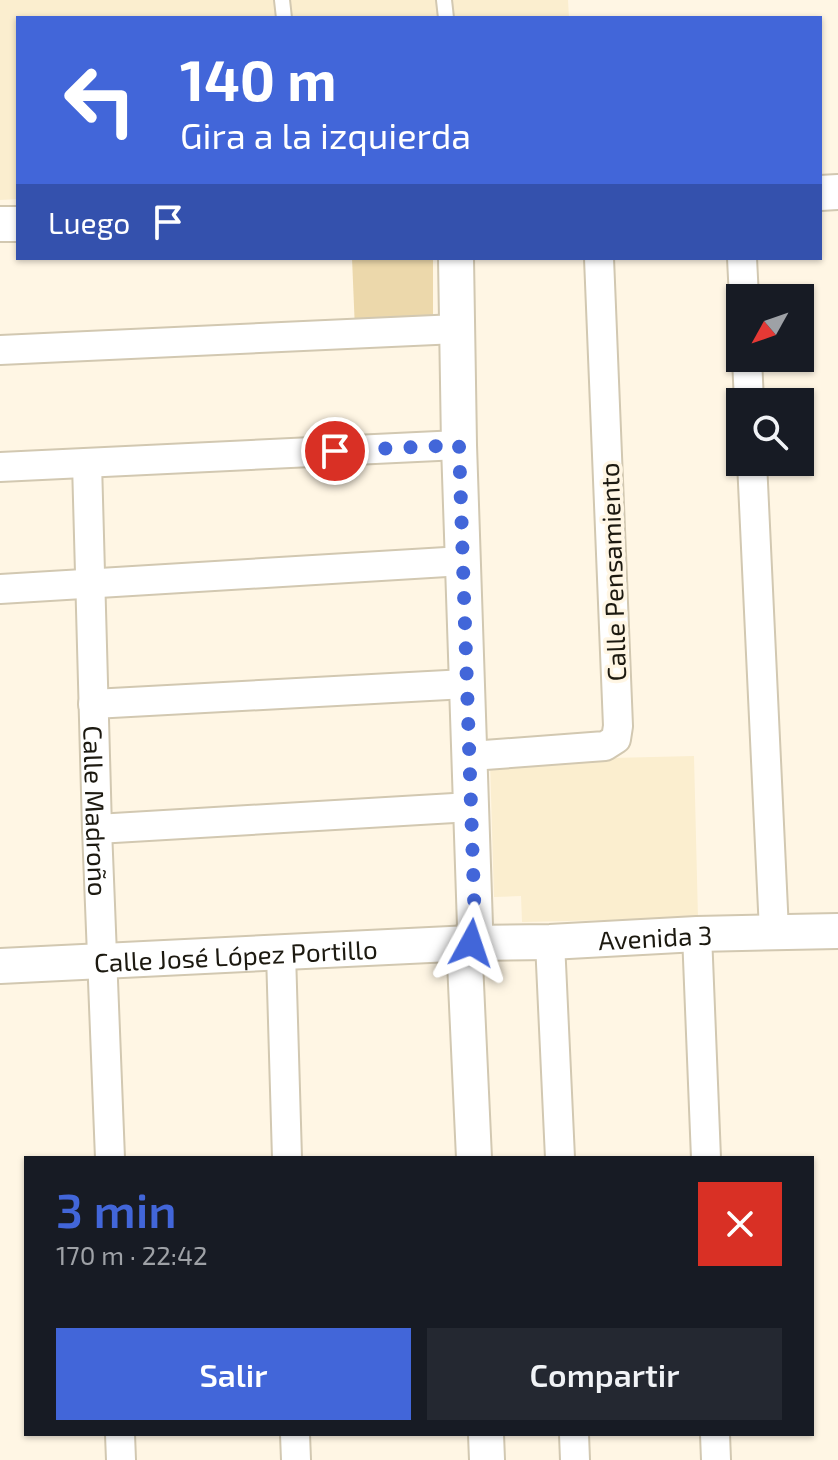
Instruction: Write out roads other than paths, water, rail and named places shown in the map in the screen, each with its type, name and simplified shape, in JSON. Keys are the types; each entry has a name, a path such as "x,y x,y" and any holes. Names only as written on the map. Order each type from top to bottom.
{"street":[{"path":"456,260 475,926 465,962 474,1156"},
{"name":"Calle Pensamiento","path":"471,756 605,746 616,739 618,726 599,260"},
{"path":"742,260 743,284"},
{"path":"0,350 457,329"},
{"path":"0,467 459,445"},
{"name":"Calle Madroño","path":"87,463 110,1156"},
{"path":"753,476 774,931"},
{"path":"0,589 463,561"},
{"path":"93,704 466,684"},
{"path":"97,829 471,807"},
{"name":"Avenida 3","path":"471,943 838,931"},
{"path":"697,934 706,1156"},
{"path":"550,942 560,1156"},
{"name":"Calle José López Portillo","path":"0,966 471,943"},
{"path":"281,953 287,1156"},
{"path":"120,1436 121,1460"},
{"path":"295,1436 296,1460"},
{"path":"486,1436 487,1460"},
{"path":"574,1436 575,1460"},
{"path":"715,1436 716,1460"}]}
